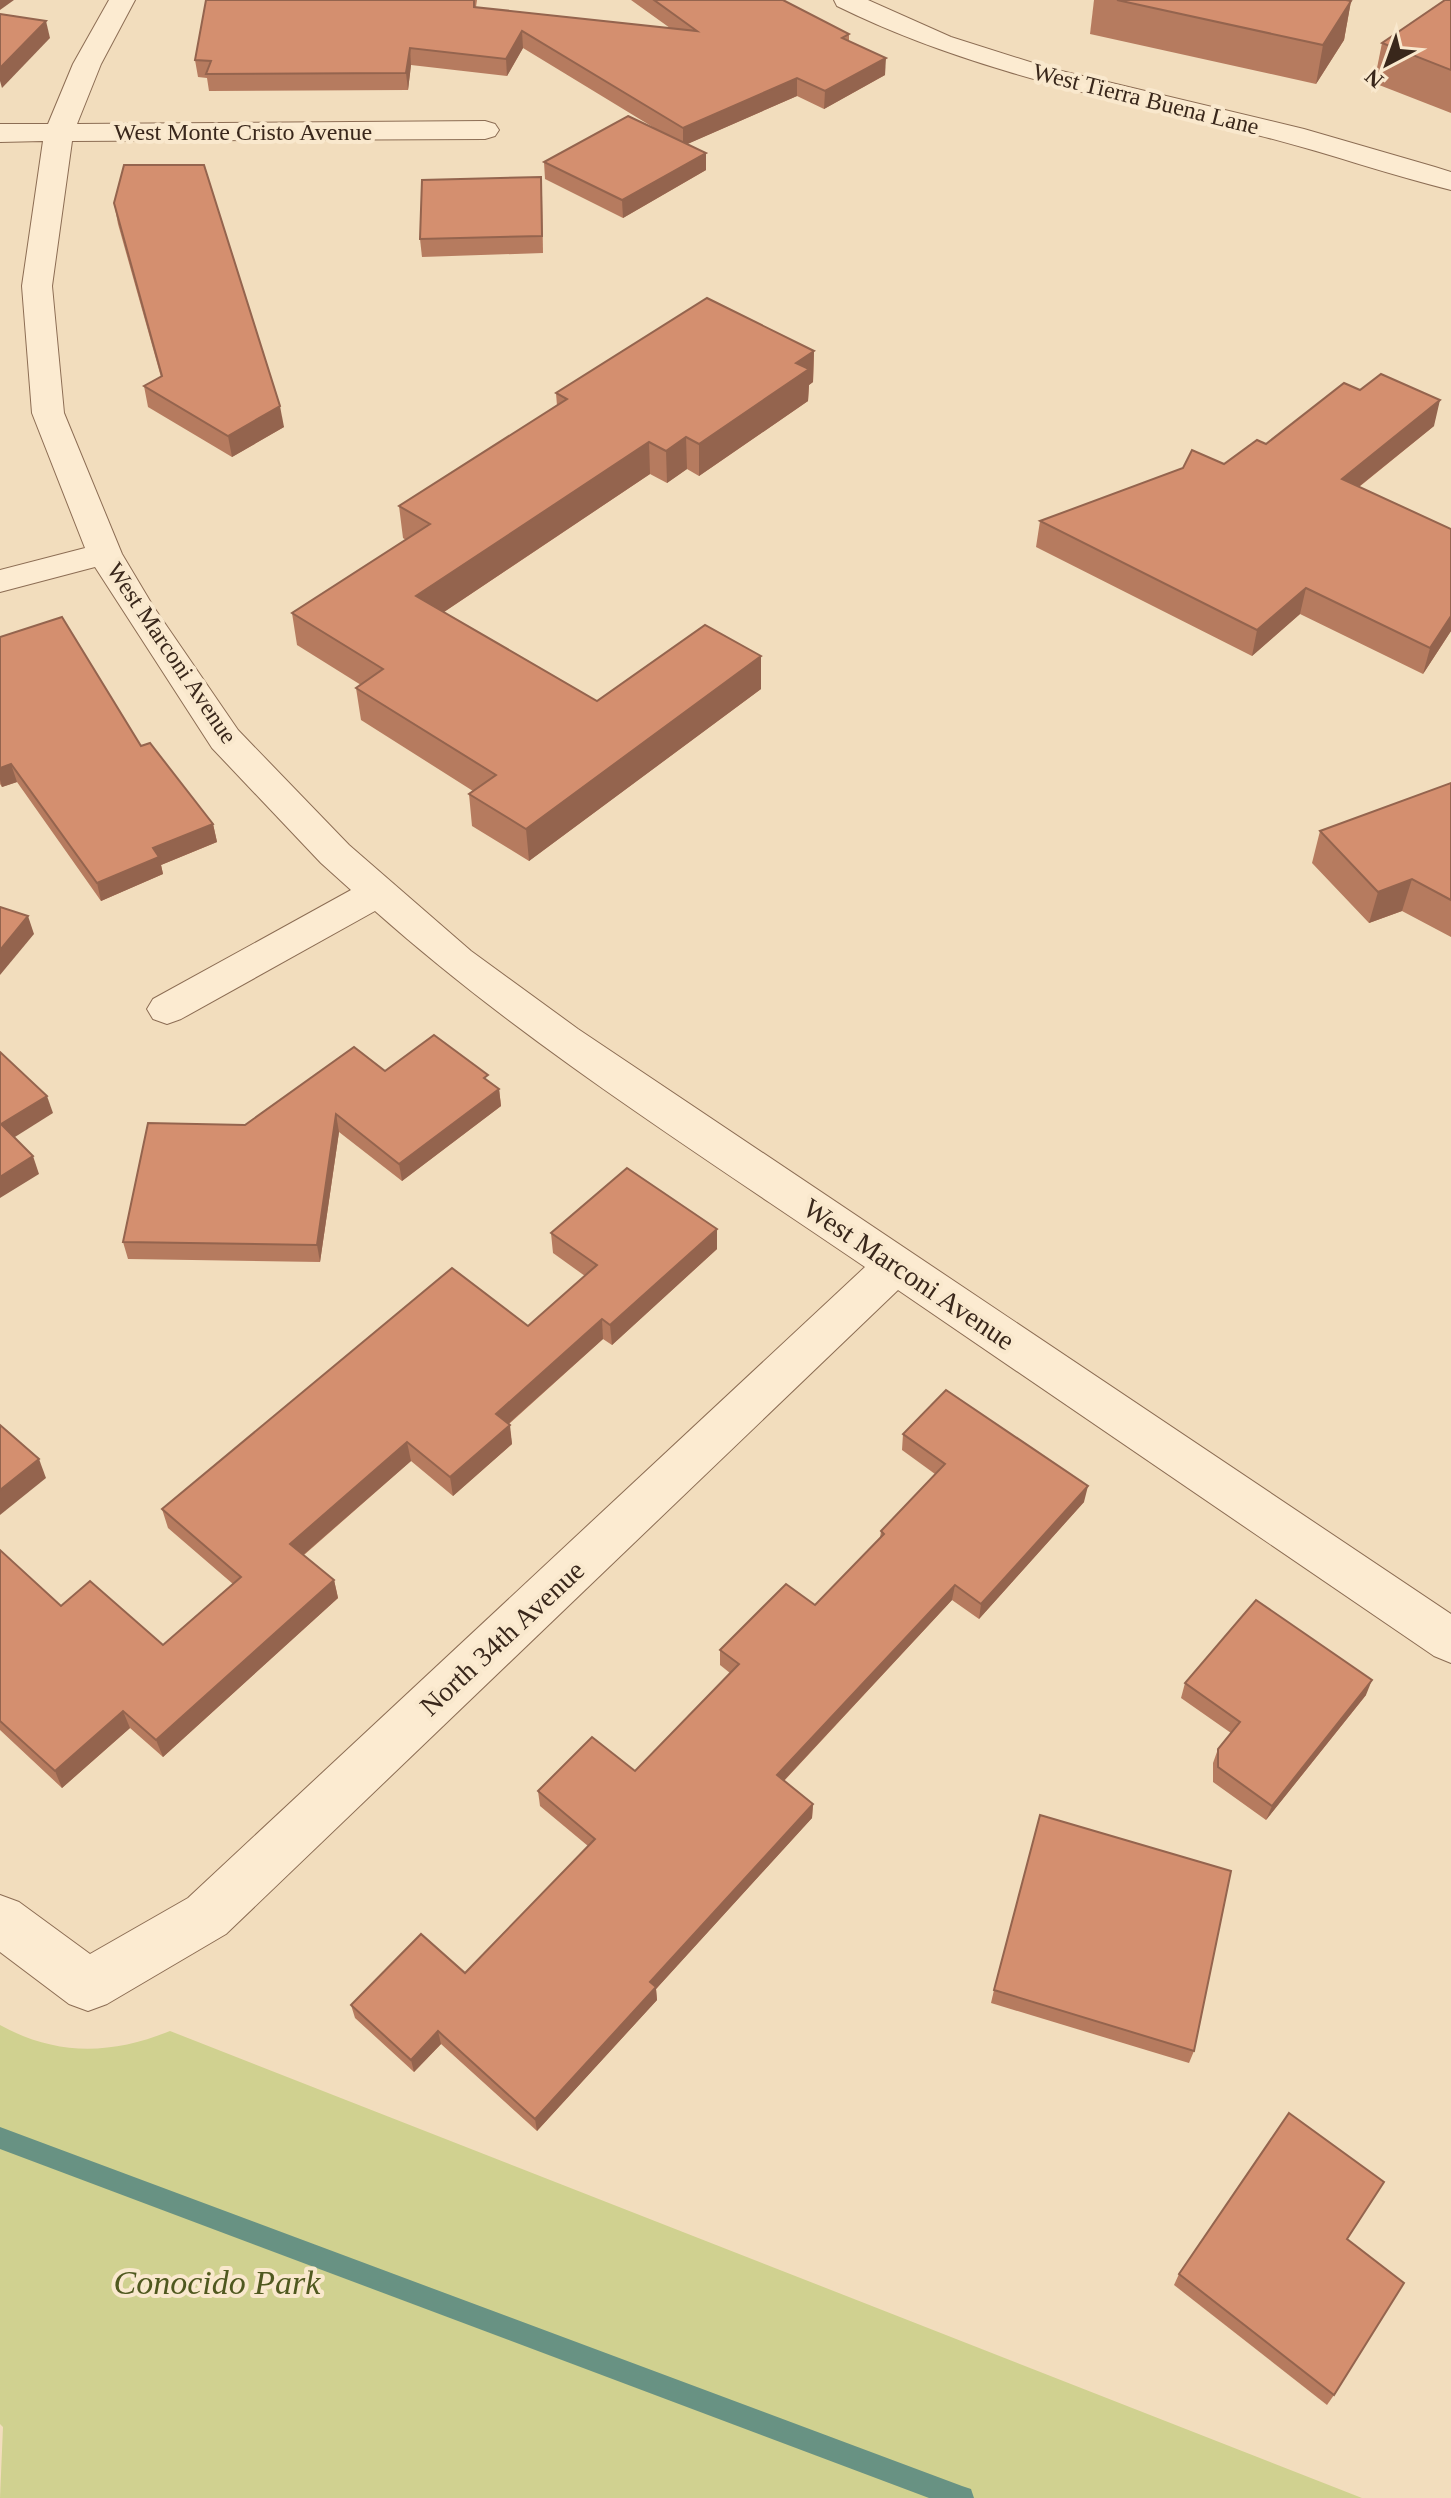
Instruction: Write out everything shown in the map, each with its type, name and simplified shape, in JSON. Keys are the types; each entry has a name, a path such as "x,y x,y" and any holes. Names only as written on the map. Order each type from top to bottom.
{"street":[{"name":"West Marconi Avenue","path":"122,0 87,64 59,133 37,286 48,413 105,554 137,608 225,739 335,854 457,961 563,1040 1451,1641"},
{"name":"West Tierra Buena Lane","path":"847,0 939,42 1074,85 1241,122 1381,158 1451,181"},
{"name":"West Monte Cristo Avenue","path":"0,133 485,130"},
{"path":"0,581 105,554"},
{"path":"167,1009 378,892"},
{"name":"North 34th Avenue","path":"0,1920 88,1985 207,1916 896,1265"}],"green space":[{"name":"Conocido Park","path":"0,2025 42,2042 84,2049 126,2045 170,2031 1362,2498 0,2498 3,2427 0,2424"}],"building":[{"path":"206,0 474,0 474,7 697,31 654,0 783,0 849,34 842,38 886,58 825,91 797,78 683,128 522,31 506,59 410,48 406,73 206,74 211,61 195,60"},
{"path":"1117,0 1346,0 1351,1 1323,45"},
{"path":"1445,0 1451,0 1451,70 1382,43"},
{"path":"0,14 46,21 0,68"},
{"path":"628,116 706,153 622,200 544,162"},
{"path":"124,165 204,165 280,406 228,436 144,386 162,376 114,203"},
{"path":"541,177 542,236 420,239 422,180"},
{"path":"707,298 814,351 796,363 809,369 699,444 686,437 666,451 649,442 416,596 597,701 705,625 761,656 526,829 469,794 496,775 356,688 383,669 292,613 430,524 399,506 567,399 556,393"},
{"path":"1381,374 1440,400 1342,479 1451,529 1451,616 1430,648 1306,588 1257,630 1040,521 1183,468 1192,450 1224,464 1257,440 1266,444 1344,383 1360,390"},
{"path":"62,617 141,746 150,743 213,824 153,848 159,857 97,883 11,764 0,768 0,637"},
{"path":"1451,783 1451,900 1412,879 1378,892 1320,831"},
{"path":"0,907 28,916 0,950"},
{"path":"434,1035 488,1075 484,1078 499,1089 399,1164 336,1114 317,1245 123,1242 148,1123 245,1125 354,1047 385,1071"},
{"path":"0,1052 47,1096 1,1124 33,1156 0,1177"},
{"path":"627,1168 717,1229 610,1325 602,1319 496,1414 510,1425 450,1477 407,1442 290,1544 334,1580 156,1740 123,1711 55,1771 0,1721 0,1550 61,1606 90,1581 163,1645 241,1577 162,1509 452,1268 528,1326 597,1265 551,1233"},
{"path":"946,1390 1088,1486 981,1604 955,1585 777,1775 813,1804 650,1982 656,1987 535,2119 438,2031 411,2060 351,2005 421,1934 465,1973 595,1839 538,1791 592,1737 635,1771 739,1664 720,1650 786,1584 815,1605 884,1534 881,1531 945,1464 903,1434"},
{"path":"0,1425 39,1459 0,1490"},
{"path":"1256,1600 1372,1680 1272,1806 1218,1767 1218,1749 1240,1722 1185,1683"},
{"path":"1040,1815 1231,1871 1194,2051 994,1990"},
{"path":"1289,2113 1384,2182 1347,2239 1404,2283 1334,2395 1179,2274"}],"waterway":[{"path":"0,2138 962,2498"}]}
